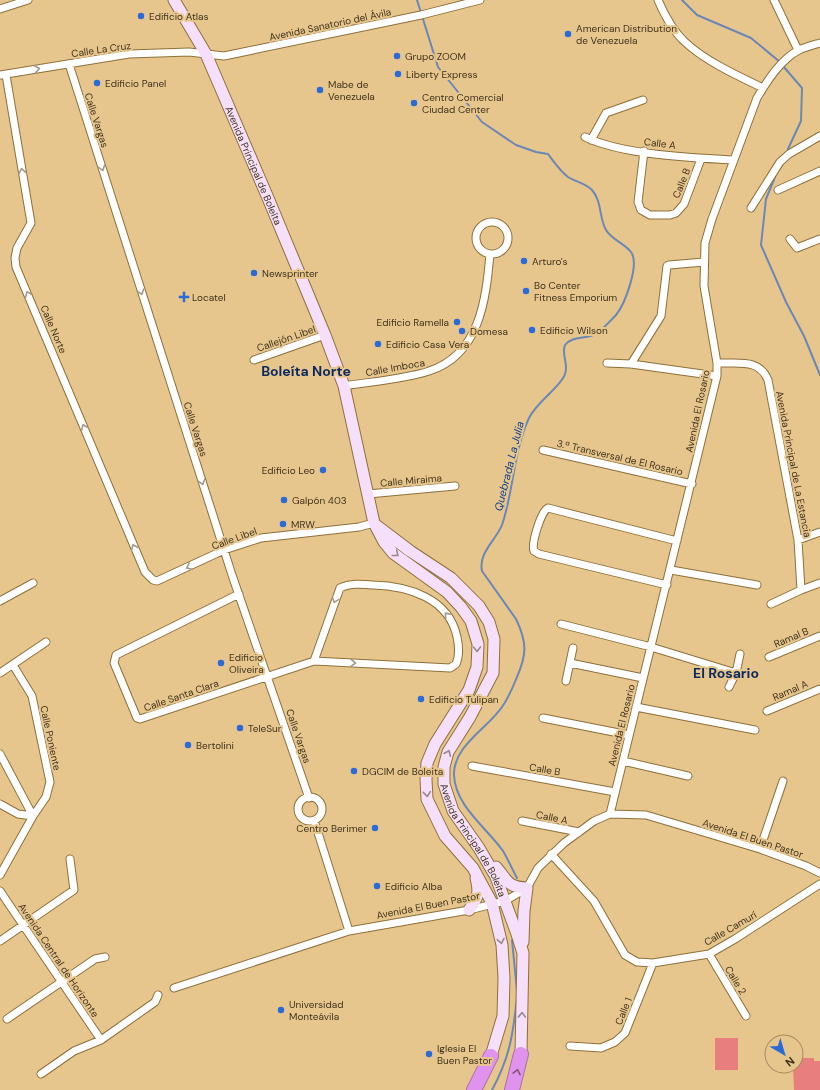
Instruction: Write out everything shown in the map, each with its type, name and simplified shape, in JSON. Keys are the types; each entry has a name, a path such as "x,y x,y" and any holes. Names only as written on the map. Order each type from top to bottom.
{"highway":[{"path":"512,1090 521,1054"},
{"path":"474,1090 491,1056"}],"street":[{"path":"0,9 28,0"},
{"name":"Avenida Principal de Boleíta","path":"174,0 206,54 325,335 344,386 374,523 384,542 393,552 447,592 461,606 471,621 478,644 477,667 469,690 435,744 426,768 427,799 445,836 473,868 492,903 502,945 504,978 502,1016 491,1056"},
{"name":"Avenida Sanatorio del Ávila","path":"206,54 224,56 421,15 480,0"},
{"path":"658,0 670,23 684,42 738,76 763,88"},
{"path":"774,0 798,50"},
{"name":"Avenida El Rosario","path":"610,814 666,585 671,570 717,376 717,363 704,286 705,243 712,219 734,160 763,88 774,72 798,50 820,44"},
{"name":"Calle La Cruz","path":"3,75 129,54 189,52 206,54"},
{"name":"Calle Vargas","path":"69,64 224,550 309,798 319,802 322,809 320,816 314,820"},
{"name":"Calle Norte","path":"3,75 31,223 17,248 15,258 16,267 145,572 153,580"},
{"name":"Calle A","path":"643,100 606,113 588,138 608,146 644,152 701,159 734,160"},
{"path":"751,208 780,162 789,154 820,136"},
{"name":"Calle B","path":"644,152 638,202 641,210 650,214 670,215 681,209 701,159"},
{"path":"778,190 820,171"},
{"path":"486,223 495,223 500,225 506,231 507,242 500,251 490,254 479,248 476,237 480,227 486,223"},
{"path":"790,239 797,248 820,239"},
{"name":"Calle Imboca","path":"344,386 427,372 442,366 453,358 465,347 482,312 487,291 490,254"},
{"path":"631,364 661,316 665,270 667,266 704,262"},
{"name":"Callejón Libel","path":"254,360 325,335"},
{"path":"607,363 631,364 717,376"},
{"name":"Avenida Principal de La Estancia","path":"717,363 751,364 759,367 765,373 798,540 801,590"},
{"name":"3.ª Transversal de El Rosario","path":"543,450 692,484"},
{"name":"Calle Miraima","path":"368,494 455,486"},
{"path":"666,585 539,554 534,552 533,546 542,513 548,508 677,541"},
{"name":"Avenida Principal de Boleíta","path":"374,523 410,551 451,578 479,606 489,622 494,639 492,673 470,717 448,752 444,767 444,784 453,811 479,848 496,877 523,953 521,1054"},
{"name":"Calle Libel","path":"153,580 157,581 163,579 224,550 261,538 359,527 374,523"},
{"path":"798,540 820,532"},
{"path":"671,570 757,585"},
{"path":"0,601 33,583"},
{"path":"771,604 820,583"},
{"name":"Calle Santa Clara","path":"239,594 116,655 114,663 136,716 140,719 314,661 450,668 456,664 459,646 454,623 444,611 431,600 405,588 358,584 340,588 314,661"},
{"path":"561,624 651,647 736,673"},
{"name":"Ramal B","path":"769,657 820,636"},
{"path":"0,672 13,665 46,642"},
{"path":"566,681 573,648"},
{"path":"729,687 736,673 740,654"},
{"path":"570,663 643,678"},
{"name":"Calle Poniente","path":"13,665 32,696 50,782 46,797 33,816"},
{"name":"Ramal A","path":"767,711 820,689"},
{"path":"636,707 755,730"},
{"path":"543,718 629,735"},
{"path":"0,754 33,816"},
{"path":"623,760 688,776"},
{"name":"Calle B","path":"472,766 615,792"},
{"path":"760,849 784,781"},
{"path":"309,798 303,801 299,811 304,819 314,820 349,931"},
{"path":"0,804 14,812 33,816"},
{"name":"Avenida El Buen Pastor","path":"174,988 349,931 468,910 505,901 527,888 538,868 551,854 594,821 610,814 646,815 760,849 806,866 820,873"},
{"path":"0,875 33,816"},
{"name":"Calle A","path":"522,822 579,832"},
{"path":"479,848 509,884 527,888 524,911 523,953"},
{"name":"Calle Camurí","path":"551,854 594,901 625,955 637,962 653,963 709,954 820,884"},
{"path":"0,942 74,890 70,860"},
{"path":"468,910 478,894 473,868"},
{"name":"Avenida Central de Horizonte","path":"0,892 101,1040"},
{"name":"Calle 2","path":"709,954 746,1016"},
{"path":"7,1019 95,959 105,957"},
{"name":"Calle 1","path":"570,1046 601,1048 615,1042 625,1033 653,963"},
{"path":"41,1074 74,1050 101,1040 155,1002 158,995"}],"shaded area":[{"path":"715,1038 738,1038 738,1070 715,1070"},
{"path":"804,1058 814,1058 814,1061 820,1061 820,1090 794,1090 793,1074 804,1074"}],"waterway":[{"name":"Quebrada La Julia","path":"417,0 438,67 482,122 516,145 536,152 548,154 568,177 592,190 599,204 602,220 606,230 611,236 631,252 634,265 633,274 627,293 620,310 616,315 596,333 590,336 571,340 565,345 565,374 559,384 537,406 529,418 520,444 502,525 485,552 481,564 482,571 520,627 524,641 524,655 520,669 507,700 496,715 465,746 455,765 454,775 460,797 466,807 503,851 517,878"},
{"path":"682,0 697,15 751,38 780,62"},
{"path":"783,66 802,88 801,121 788,149"},
{"path":"775,177 766,199 761,245 786,302 804,336 820,375"},
{"name":"Quebrada La Julia","path":"512,940 517,991"},
{"name":"Quebrada La Julia","path":"492,1090 503,1067 510,1045 517,998"}],"place":[{"name":"Edificio Atlas","path":"141,16"},
{"name":"American Distribution de Venezuela","path":"568,34"},
{"name":"Grupo ZOOM","path":"397,56"},
{"name":"Liberty Express","path":"398,74"},
{"name":"Edificio Panel","path":"97,83"},
{"name":"Mabe de Venezuela","path":"320,90"},
{"name":"Centro Comercial Ciudad Center","path":"414,103"},
{"name":"Arturo's","path":"524,261"},
{"name":"Newsprinter","path":"254,273"},
{"name":"Bo Center Fitness Emporium","path":"526,291"},
{"name":"Locatel","path":"184,297"},
{"name":"Edificio Ramella","path":"457,322"},
{"name":"Edificio Wilson","path":"532,330"},
{"name":"Domesa","path":"462,331"},
{"name":"Edificio Casa Vera","path":"378,344"},
{"name":"Edificio Leo","path":"323,470"},
{"name":"Galpón 403","path":"284,500"},
{"name":"MRW","path":"283,524"},
{"name":"Edificio Oliveira","path":"221,663"},
{"name":"Edificio Tulipan","path":"421,699"},
{"name":"TeleSur","path":"240,728"},
{"name":"Bertolini","path":"188,745"},
{"name":"DGCIM de Boleita","path":"354,771"},
{"name":"Centro Berimer","path":"375,828"},
{"name":"Edificio Alba","path":"377,886"},
{"name":"Universidad Monteávila","path":"281,1010"},
{"name":"Iglesia El Buen Pastor","path":"429,1054"}],"district":[{"name":"Boleíta Norte","path":"306,371"},
{"name":"El Rosario","path":"726,673"}]}
